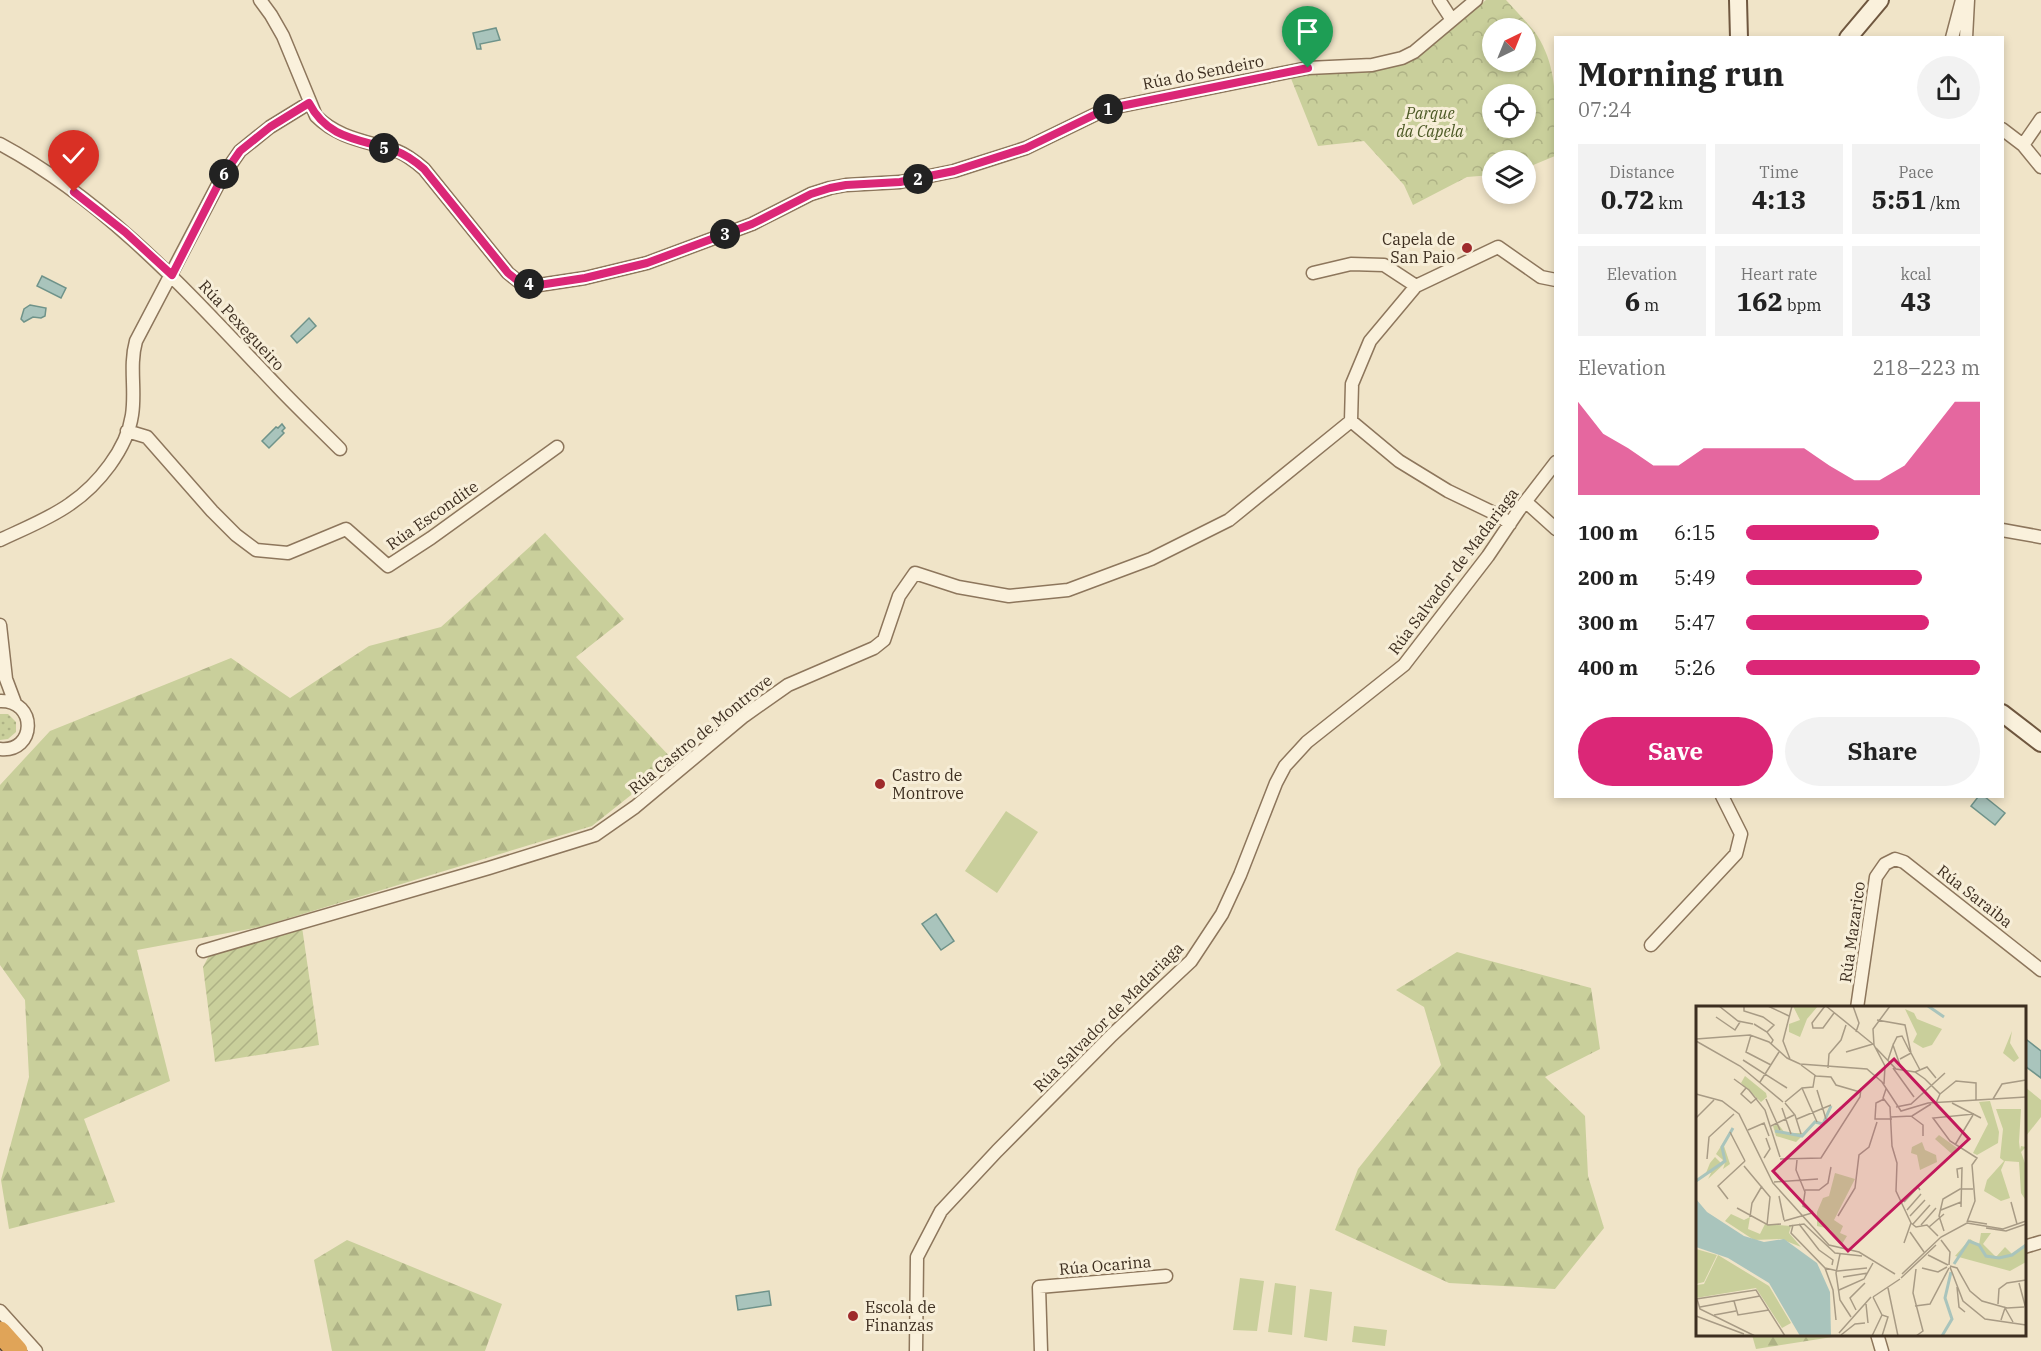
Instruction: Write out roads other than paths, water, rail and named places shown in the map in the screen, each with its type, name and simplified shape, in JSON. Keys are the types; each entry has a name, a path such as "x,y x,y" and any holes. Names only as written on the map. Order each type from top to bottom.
{"highway":[{"path":"0,1332 17,1351"}],"street":[{"name":"Rúa do Sendeiro","path":"260,0 283,36 316,116 325,125 351,139 398,152 410,158 424,169 508,273 518,281 539,285 585,278 647,263 752,224 811,194 830,188 900,182 993,160 1026,148 1096,114 1116,107 1308,68 1372,65 1402,58 1414,52 1476,0"},
{"path":"1439,0 1452,20"},
{"path":"1738,0 1739,36"},
{"path":"1850,36 1880,0"},
{"path":"1953,36 1962,0"},
{"path":"1966,36 1968,0"},
{"path":"0,540 70,505 92,485 112,461 127,431 132,413 133,352 140,333 222,177 240,151 270,127 309,103"},
{"path":"2024,144 2041,119"},
{"path":"2004,130 2024,144 2041,167"},
{"name":"Rúa Pexegueiro","path":"0,144 34,163 125,232 172,275 280,390 340,449"},
{"path":"1510,524 1500,516 1448,491 1399,461 1351,421 1352,384 1370,341 1416,286 1498,247 1541,277 1554,280"},
{"path":"1314,273 1351,264 1384,265 1416,286"},
{"name":"Rúa Castro de Montrove","path":"203,951 595,835 635,807 744,716 788,685 874,648 884,640 899,596 915,573 958,587 1009,596 1068,590 1151,559 1229,520 1351,421"},
{"name":"Rúa Escondite","path":"127,431 147,437 212,511 236,535 256,550 288,553 345,529 388,566 431,538 557,447"},
{"name":"Rúa Salvador de Madariaga","path":"916,1351 917,1257 940,1211 1112,1035 1191,962 1222,914 1285,766 1307,742 1404,665 1488,556 1554,465"},
{"path":"1526,502 1554,527"},
{"path":"2004,530 2041,537"},
{"path":"0,626 8,688 15,704 25,713 28,726 24,739 6,748 0,760"},
{"path":"0,682 5,666"},
{"path":"0,701 15,704"},
{"path":"2004,715 2041,743"},
{"path":"2004,726 2024,730"},
{"path":"1652,945 1736,855 1741,834 1723,798"},
{"name":"Rúa Saraiba","path":"1885,864 1895,859 1904,862 2041,970"},
{"name":"Rúa Mazarico","path":"1857,1006 1876,877 1885,864"},
{"path":"2026,1247 2041,1242"},
{"name":"Rúa Ocarina","path":"1041,1351 1039,1287 1166,1276"},
{"path":"0,1311 36,1351"},
{"path":"1877,1336 1882,1351"}],"water":[{"path":"496,28 500,40 480,44 481,49 477,49 473,33"},
{"path":"42,276 66,288 61,298 37,286"},
{"path":"30,305 46,308 45,316 33,317 24,322 21,319 24,309"},
{"path":"309,318 316,326 297,343 291,336"},
{"path":"282,424 285,428 282,431 284,433 269,448 262,441"},
{"path":"1977,798 1986,798 2005,813 1995,825 1971,806"},
{"path":"936,914 954,941 941,950 922,924"},
{"path":"2027,1040 2041,1051 2041,1078 2026,1067"},
{"path":"769,1291 771,1305 738,1310 736,1296"}],"place":[{"name":"Capela de San Paio","path":"1467,248"},
{"name":"Castro de Montrove","path":"880,784"},
{"name":"Escola de Finanzas","path":"853,1316"}],"park label":[{"name":"Parque da Capela","path":"1430,122"}]}
